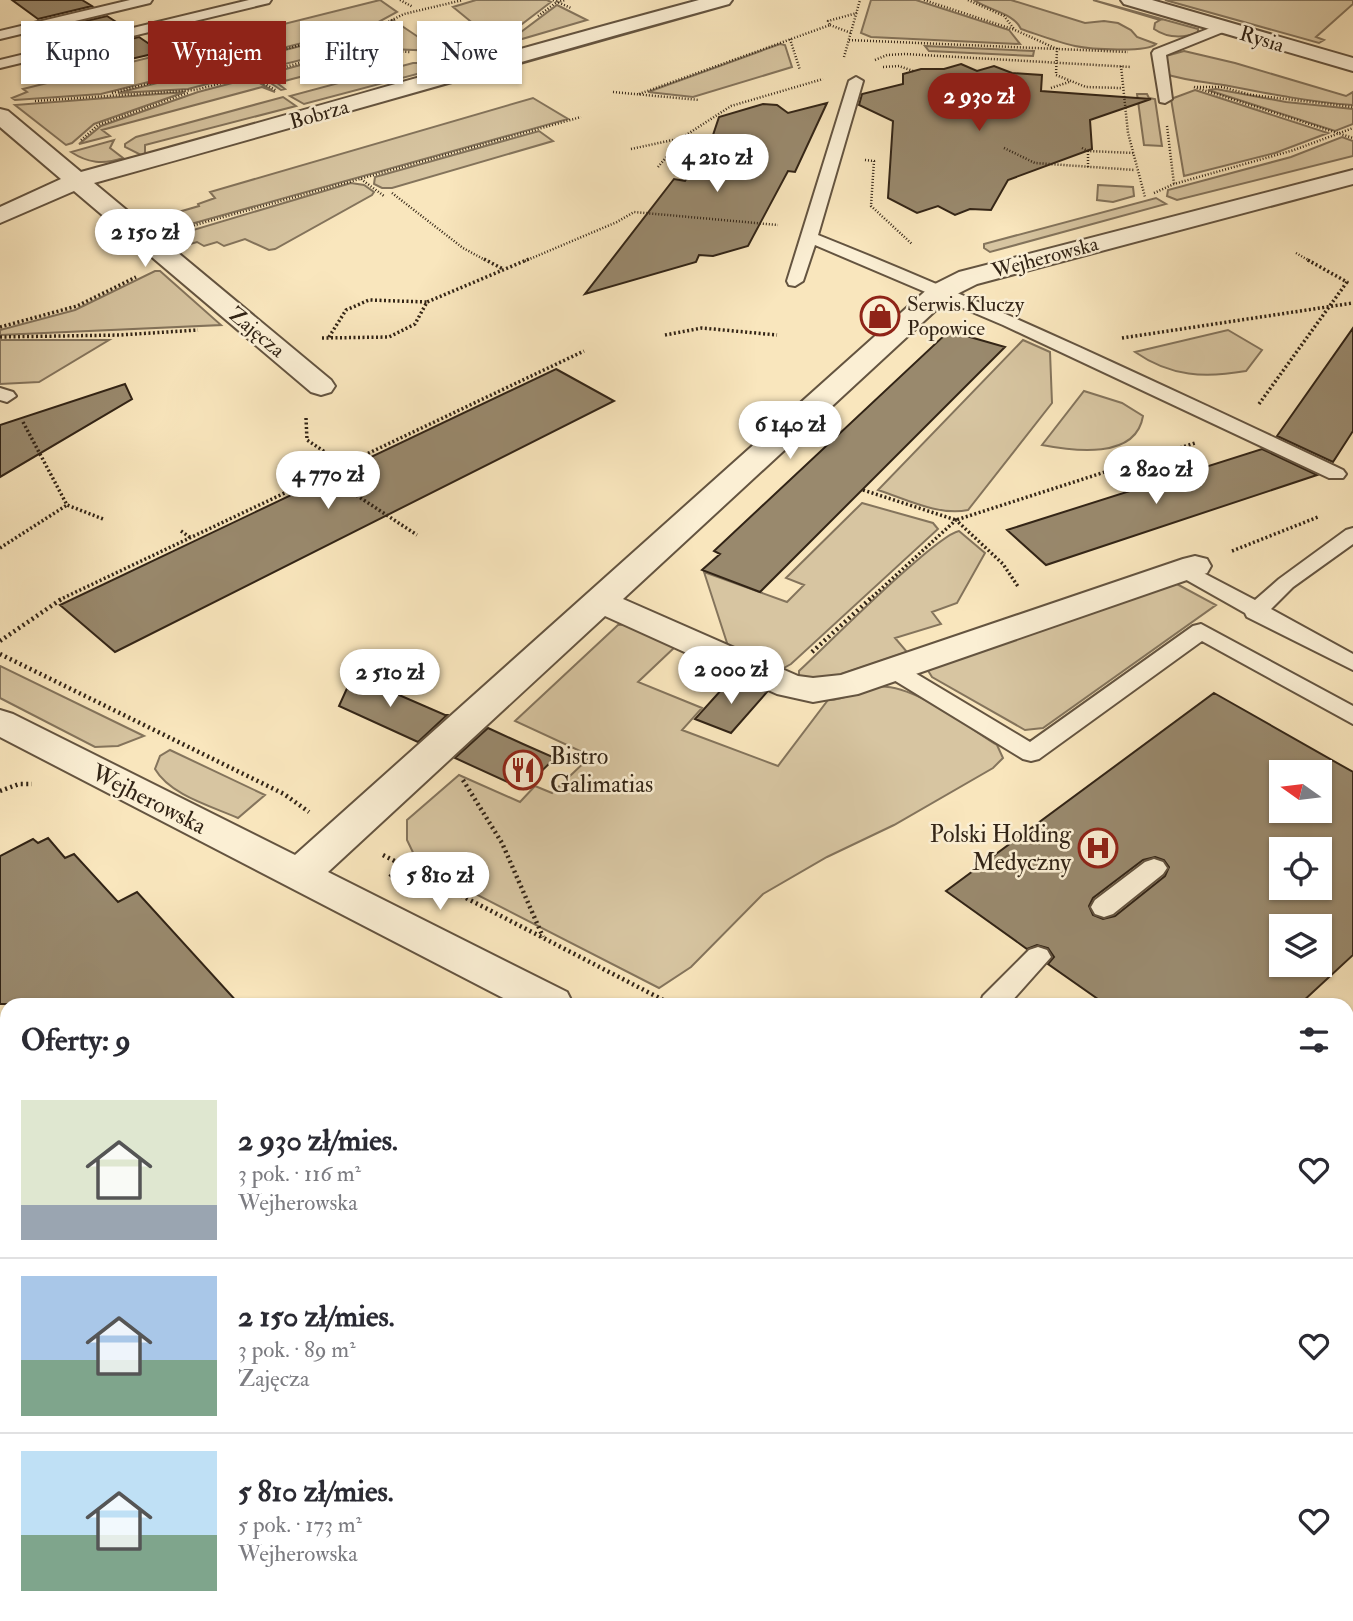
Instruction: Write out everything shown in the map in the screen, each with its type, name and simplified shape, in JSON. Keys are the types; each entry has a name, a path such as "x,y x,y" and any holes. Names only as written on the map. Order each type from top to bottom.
{"street":[{"name":"Bobrza","path":"0,216 78,180 300,120 492,62 722,0"},
{"name":"Rysia","path":"1131,0 1353,65"},
{"name":"Zajęcza","path":"0,116 321,386"},
{"name":"Wejherowska","path":"299,875 940,292 968,278 1353,177"},
{"path":"598,601 780,682 813,690 845,686 1189,568"},
{"name":"Wejherowska","path":"10,737 299,875 540,998"}],"lane":[{"path":"0,35 146,0"},
{"path":"0,64 265,0"},
{"path":"1164,99 1159,53 1223,27"},
{"path":"795,281 856,81"},
{"path":"810,233 1069,347 1336,474"},
{"path":"1255,612 1286,583 1353,534"},
{"path":"1189,568 1255,612 1353,663"},
{"path":"892,669 1031,753 1200,631 1353,716"},
{"path":"1104,907 1154,868"},
{"path":"999,998 1038,957"}],"path":[{"path":"400,0 413,8"},
{"path":"385,21 402,12 441,2 463,0"},
{"path":"844,58 860,0"},
{"path":"924,0 1014,30 1057,49"},
{"path":"968,0 1004,16 1014,30"},
{"path":"830,25 828,21 857,13"},
{"path":"639,93 830,25 851,33"},
{"path":"790,39 800,70"},
{"path":"849,40 1159,53"},
{"path":"1057,49 1056,75 1086,87 1121,88"},
{"path":"403,51 417,52"},
{"path":"866,64 887,55 905,54 1161,68"},
{"path":"876,68 900,66 913,71"},
{"path":"1121,66 1121,88 1135,170 1145,197"},
{"path":"658,167 683,137 731,106 830,76"},
{"path":"1051,88 1070,81"},
{"path":"102,96 149,84"},
{"path":"45,155 73,147 98,125 219,84"},
{"path":"266,84 275,89"},
{"path":"1353,107 1252,95 1222,87 1193,87 1353,138"},
{"path":"32,101 195,90"},
{"path":"613,92 699,100"},
{"path":"1164,99 1174,184 1294,150 1353,128"},
{"path":"147,239 581,117"},
{"path":"631,149 683,137"},
{"path":"1004,148 1035,163 1135,170"},
{"path":"1082,148 1134,153"},
{"path":"1088,150 1088,167"},
{"path":"833,158 874,161 871,206 913,245"},
{"path":"360,179 384,196"},
{"path":"392,193 463,248 504,270"},
{"path":"329,338 346,310 369,300 427,302 617,222 634,212 810,233"},
{"path":"1296,253 1347,282 1353,281"},
{"path":"0,327 78,306 171,260"},
{"path":"780,682 957,520 1240,429 1347,282"},
{"path":"0,337 258,333 329,338 388,337 415,324 427,302"},
{"path":"1069,347 1353,303"},
{"path":"665,335 702,328 777,335"},
{"path":"0,641 55,602 584,351"},
{"path":"3,395 68,505 103,519"},
{"path":"298,413 308,419 307,440 334,458"},
{"path":"315,468 417,535"},
{"path":"863,490 957,520 1003,564 1040,618"},
{"path":"0,548 68,505"},
{"path":"1189,568 1324,515"},
{"path":"181,531 191,538"},
{"path":"461,778 502,843 544,937"}],"shaded area":[{"path":"380,0 397,12 380,21 300,21 300,44 286,47 286,23"},
{"path":"476,0 551,2 522,24 522,21 470,21 453,7"},
{"path":"871,0 916,0 1009,30 1020,44 871,37 861,33"},
{"path":"974,0 1011,0 1085,23 1118,23 1137,37 1156,44 1142,49 1075,46 1021,29 1007,15"},
{"path":"1093,0 1198,29 1198,33 1170,36 1154,29 1155,23 1160,20"},
{"path":"1165,0 1353,0 1353,4 1316,37 1324,40 1319,43"},
{"path":"557,5 587,20 522,39 522,31"},
{"path":"403,27 417,36 417,50 403,50"},
{"path":"780,44 785,45 792,67 693,97 648,92"},
{"path":"300,46 300,60 286,64 286,50"},
{"path":"925,46 1034,51 1033,56 929,51"},
{"path":"1184,51 1346,96 1353,92 1353,105 1291,97 1165,74 1166,56"},
{"path":"148,58 148,82 101,94 15,100 12,98 27,92 23,89 43,84 134,84 134,61"},
{"path":"417,63 417,74 403,78 403,66"},
{"path":"300,65 300,77 286,81 286,69"},
{"path":"153,84 207,84 188,89 118,93"},
{"path":"228,84 261,84 275,92 262,87 102,130 110,136 79,144 101,126"},
{"path":"272,84 278,84 285,89 281,90"},
{"path":"335,84 379,84 304,104 290,96"},
{"path":"1216,89 1286,102 1353,109 1353,124 1335,131 1208,90"},
{"path":"1195,90 1328,133 1275,153 1184,176 1171,99"},
{"path":"185,92 94,124 66,145 15,105"},
{"path":"1137,94 1147,94 1149,98 1155,99 1162,146 1144,145"},
{"path":"283,97 296,106 145,145 145,154 141,155 125,147 125,144 136,137"},
{"path":"533,98 568,119 173,229 164,229 154,219 199,206 198,204 215,198 210,192"},
{"path":"539,131 553,141 392,188 382,188 374,184 375,177"},
{"path":"1342,137 1353,141 1353,156 1177,200 1167,196 1168,190 1291,157"},
{"path":"114,140 110,148 123,158 96,162 71,152"},
{"path":"351,183 364,185 374,192 275,249 269,250 245,239 224,246 217,242 204,246 197,242 187,245 173,236"},
{"path":"1098,185 1133,187 1134,196 1113,202 1097,200"},
{"path":"1156,198 1166,204 990,252 984,248 984,244"},
{"path":"160,271 221,325 0,335 0,330 75,310"},
{"path":"1228,330 1262,350 1246,371 1189,374 1162,366 1135,352"},
{"path":"0,340 109,340 39,382 0,384"},
{"path":"1023,340 1050,352 1052,403 968,510 934,509 878,490"},
{"path":"1084,391 1122,403 1143,416 1138,430 1129,440 1102,449 1070,449 1042,445"},
{"path":"862,503 933,523 938,529 791,664 782,669 728,646 704,572 787,602 804,585 786,578"},
{"path":"959,531 985,553 957,603 932,612 941,624 895,638 907,652 824,680 799,677 799,671 880,594 928,551"},
{"path":"1175,583 1216,605 1043,728 1025,730 932,677 927,669"},
{"path":"630,624 676,646 638,682 702,708 682,730 778,766 828,700 875,687 890,687 922,698 997,745 1003,758 993,768 894,825 827,857 763,894 691,967 659,988 419,865 407,840 407,820 459,775 520,802 535,786 552,793 591,756 515,721 618,625"},
{"path":"0,666 144,736 118,746 95,747 0,698"},
{"path":"170,750 265,795 238,818 192,799 170,786 155,769 160,756"}],"building":[{"path":"12,0 82,0 92,6 38,19"},
{"path":"107,16 115,21 86,21"},
{"path":"139,37 148,43 148,55 134,58 134,38"},
{"path":"961,64 977,71 994,66 1012,73 1042,75 1041,91 1151,99 1090,120 1092,149 1008,180 991,210 970,209 955,215 938,206 917,213 888,198 893,121 859,105 862,94 903,84 903,74"},
{"path":"827,103 795,172 788,171 748,246 713,256 699,255 696,262 585,294 674,179 685,181 712,138 719,117 763,104 777,105 788,113"},
{"path":"1353,328 1353,431 1333,462 1277,436"},
{"path":"949,331 1005,347 760,592 702,570 720,554 714,551"},
{"path":"556,369 614,401 115,652 60,605"},
{"path":"125,384 132,399 0,477 0,425"},
{"path":"1262,449 1317,475 1046,565 1007,530"},
{"path":"353,675 447,715 418,742 339,706"},
{"path":"732,678 767,692 731,733 695,719"},
{"name":"Polski Holding Medyczny","path":"1214,693 1332,760 1269,760 1269,823 1332,823 1332,760 1353,772 1353,955 1332,974 1332,914 1269,914 1269,977 1329,977 1306,998 1096,998 1048,964 1054,957 1048,948 1037,945 1027,949 946,891","holes":["1155,857 1164,860 1169,867 1165,876 1115,916 1103,919 1093,915 1089,906 1093,898 1143,860"]},
{"path":"488,728 555,758 523,789 455,758"},
{"path":"48,838 65,858 74,854 118,902 137,892 234,998 0,998 0,856 33,839 38,843"}],"place":[{"name":"Serwis Kluczy Popowice","path":"880,316"},
{"name":"Bistro Galimatias","path":"523,770"},
{"name":"Polski Holding Medyczny","path":"1098,848"}]}
